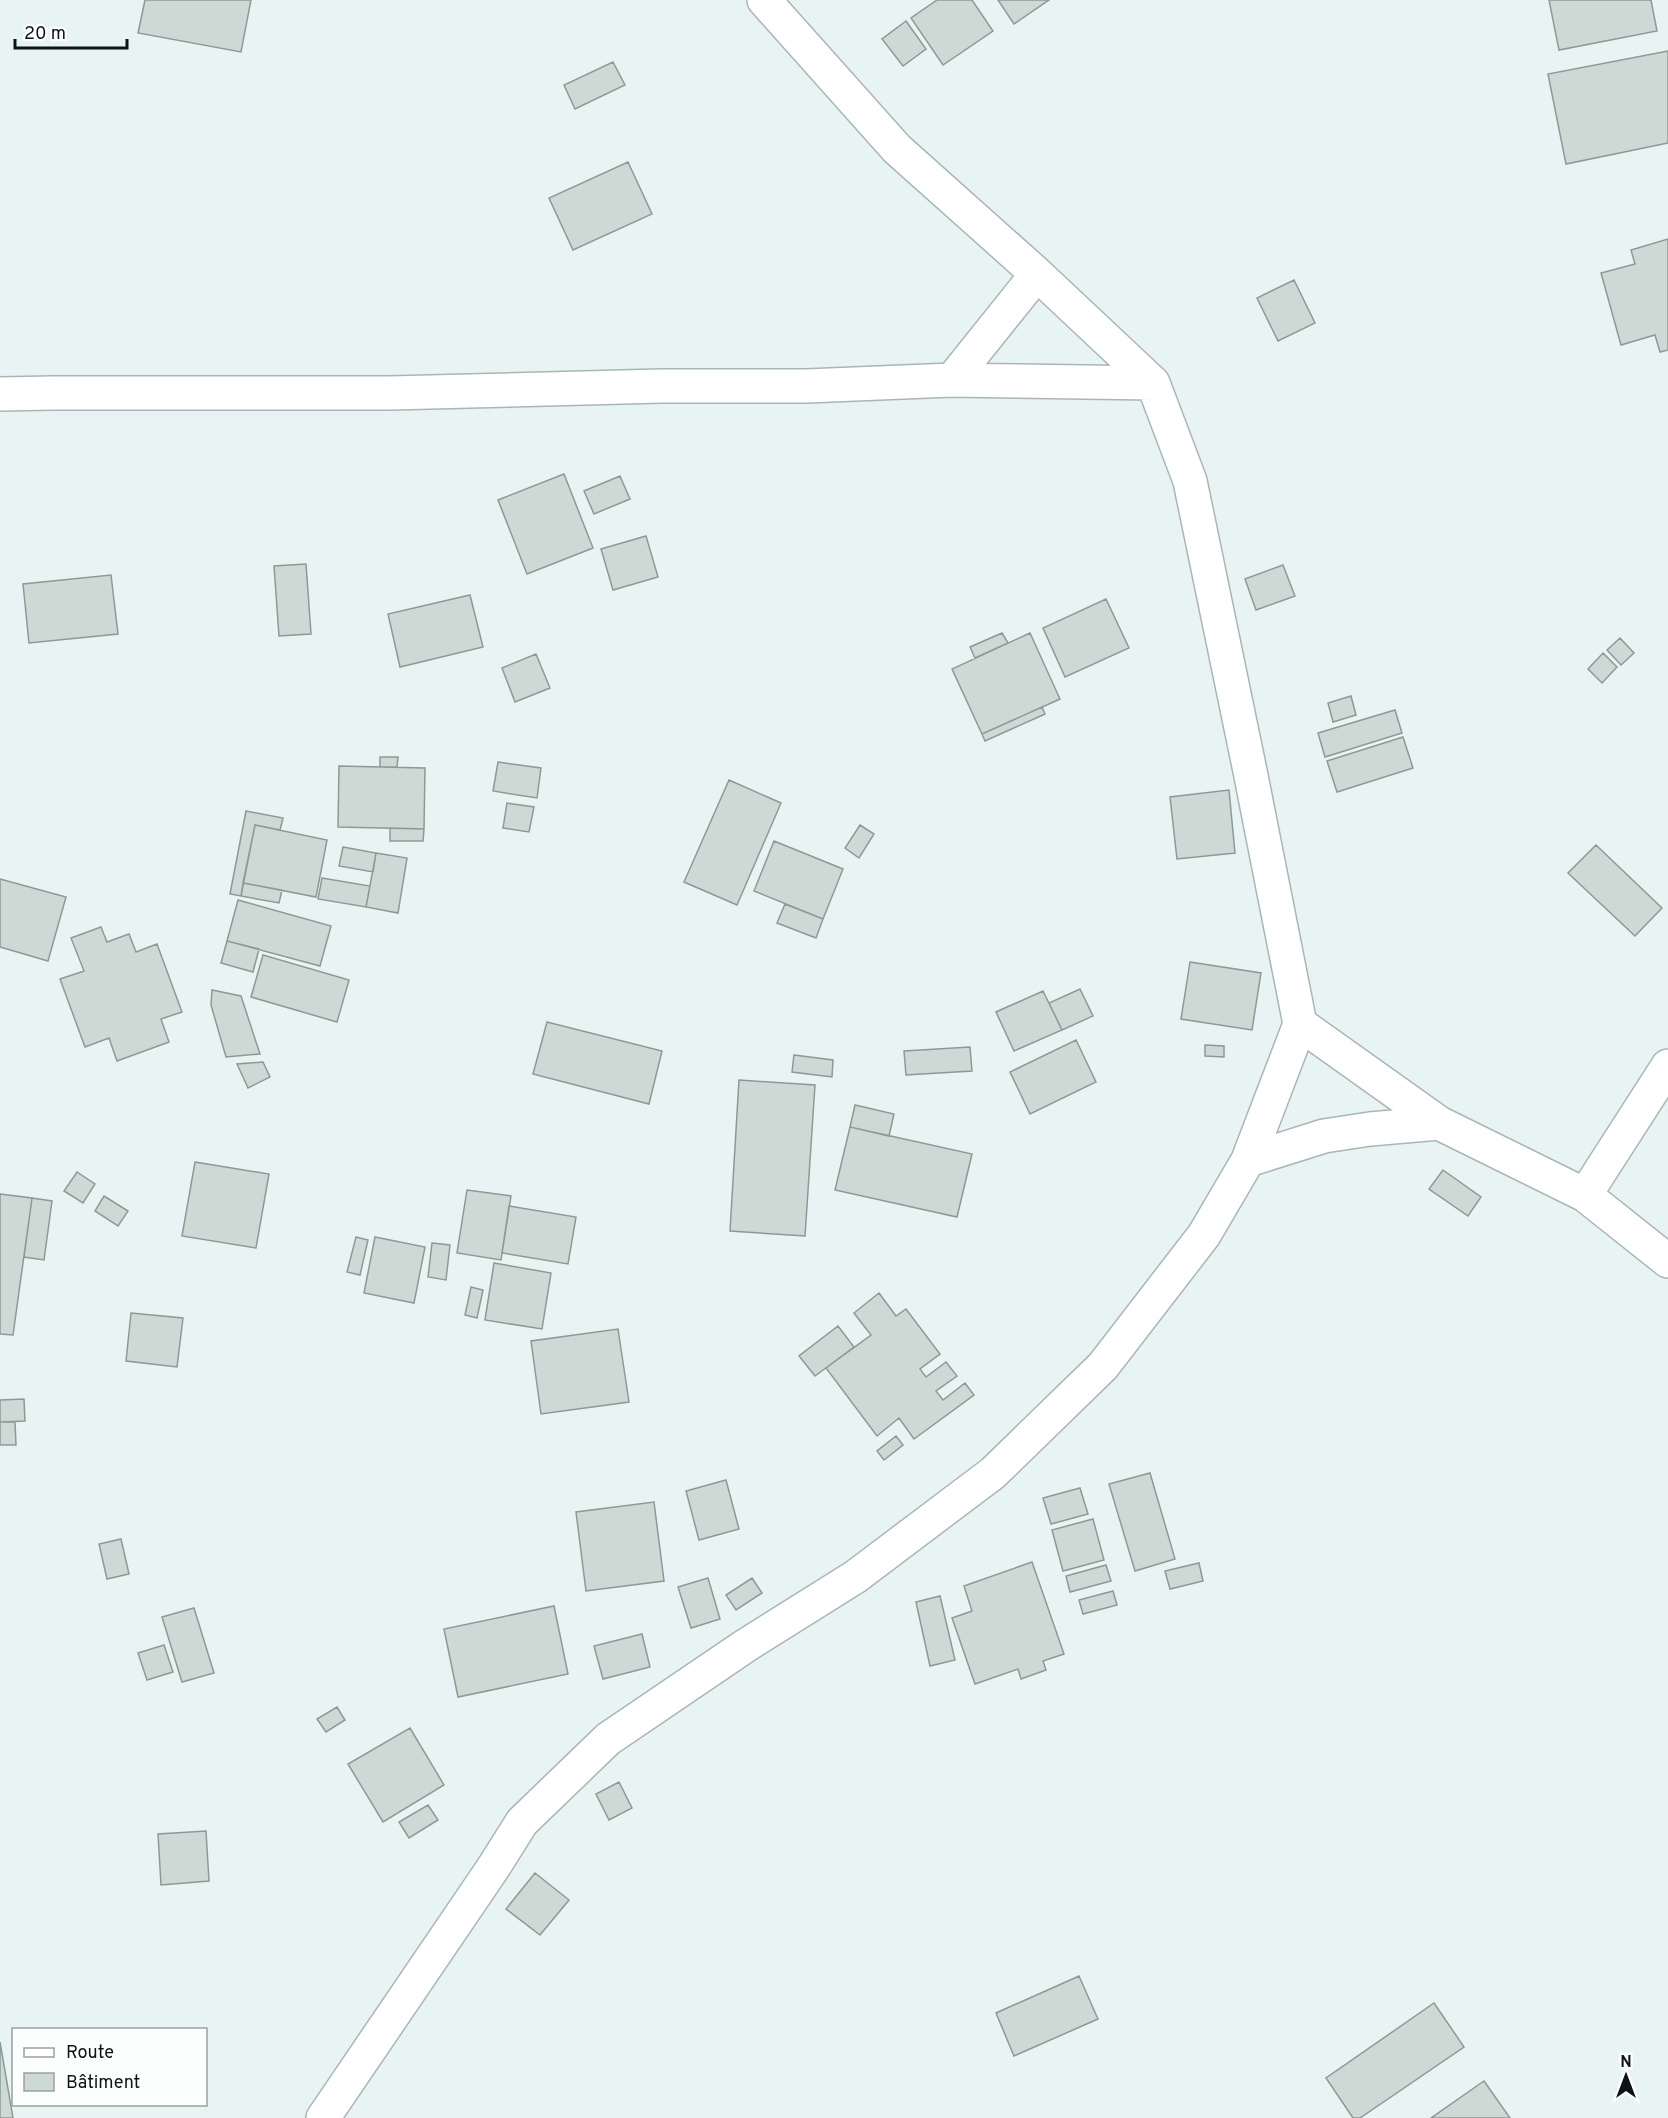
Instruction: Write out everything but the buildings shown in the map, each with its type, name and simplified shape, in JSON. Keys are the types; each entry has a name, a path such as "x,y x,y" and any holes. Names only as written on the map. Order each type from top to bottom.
{"street":[{"path":"323,2118 522,1822 608,1738 745,1646 855,1577 993,1473 1103,1366 1204,1235 1248,1160 1300,1024 1190,481 1153,383 1037,274 897,148 764,0"},
{"path":"952,380 1037,274"},
{"path":"0,394 402,392 661,386 806,386 952,380 1153,383"},
{"path":"1300,1024 1439,1123 1585,1195 1668,1261"},
{"path":"1585,1195 1668,1066"},
{"path":"1248,1160 1324,1136 1439,1123"}]}
